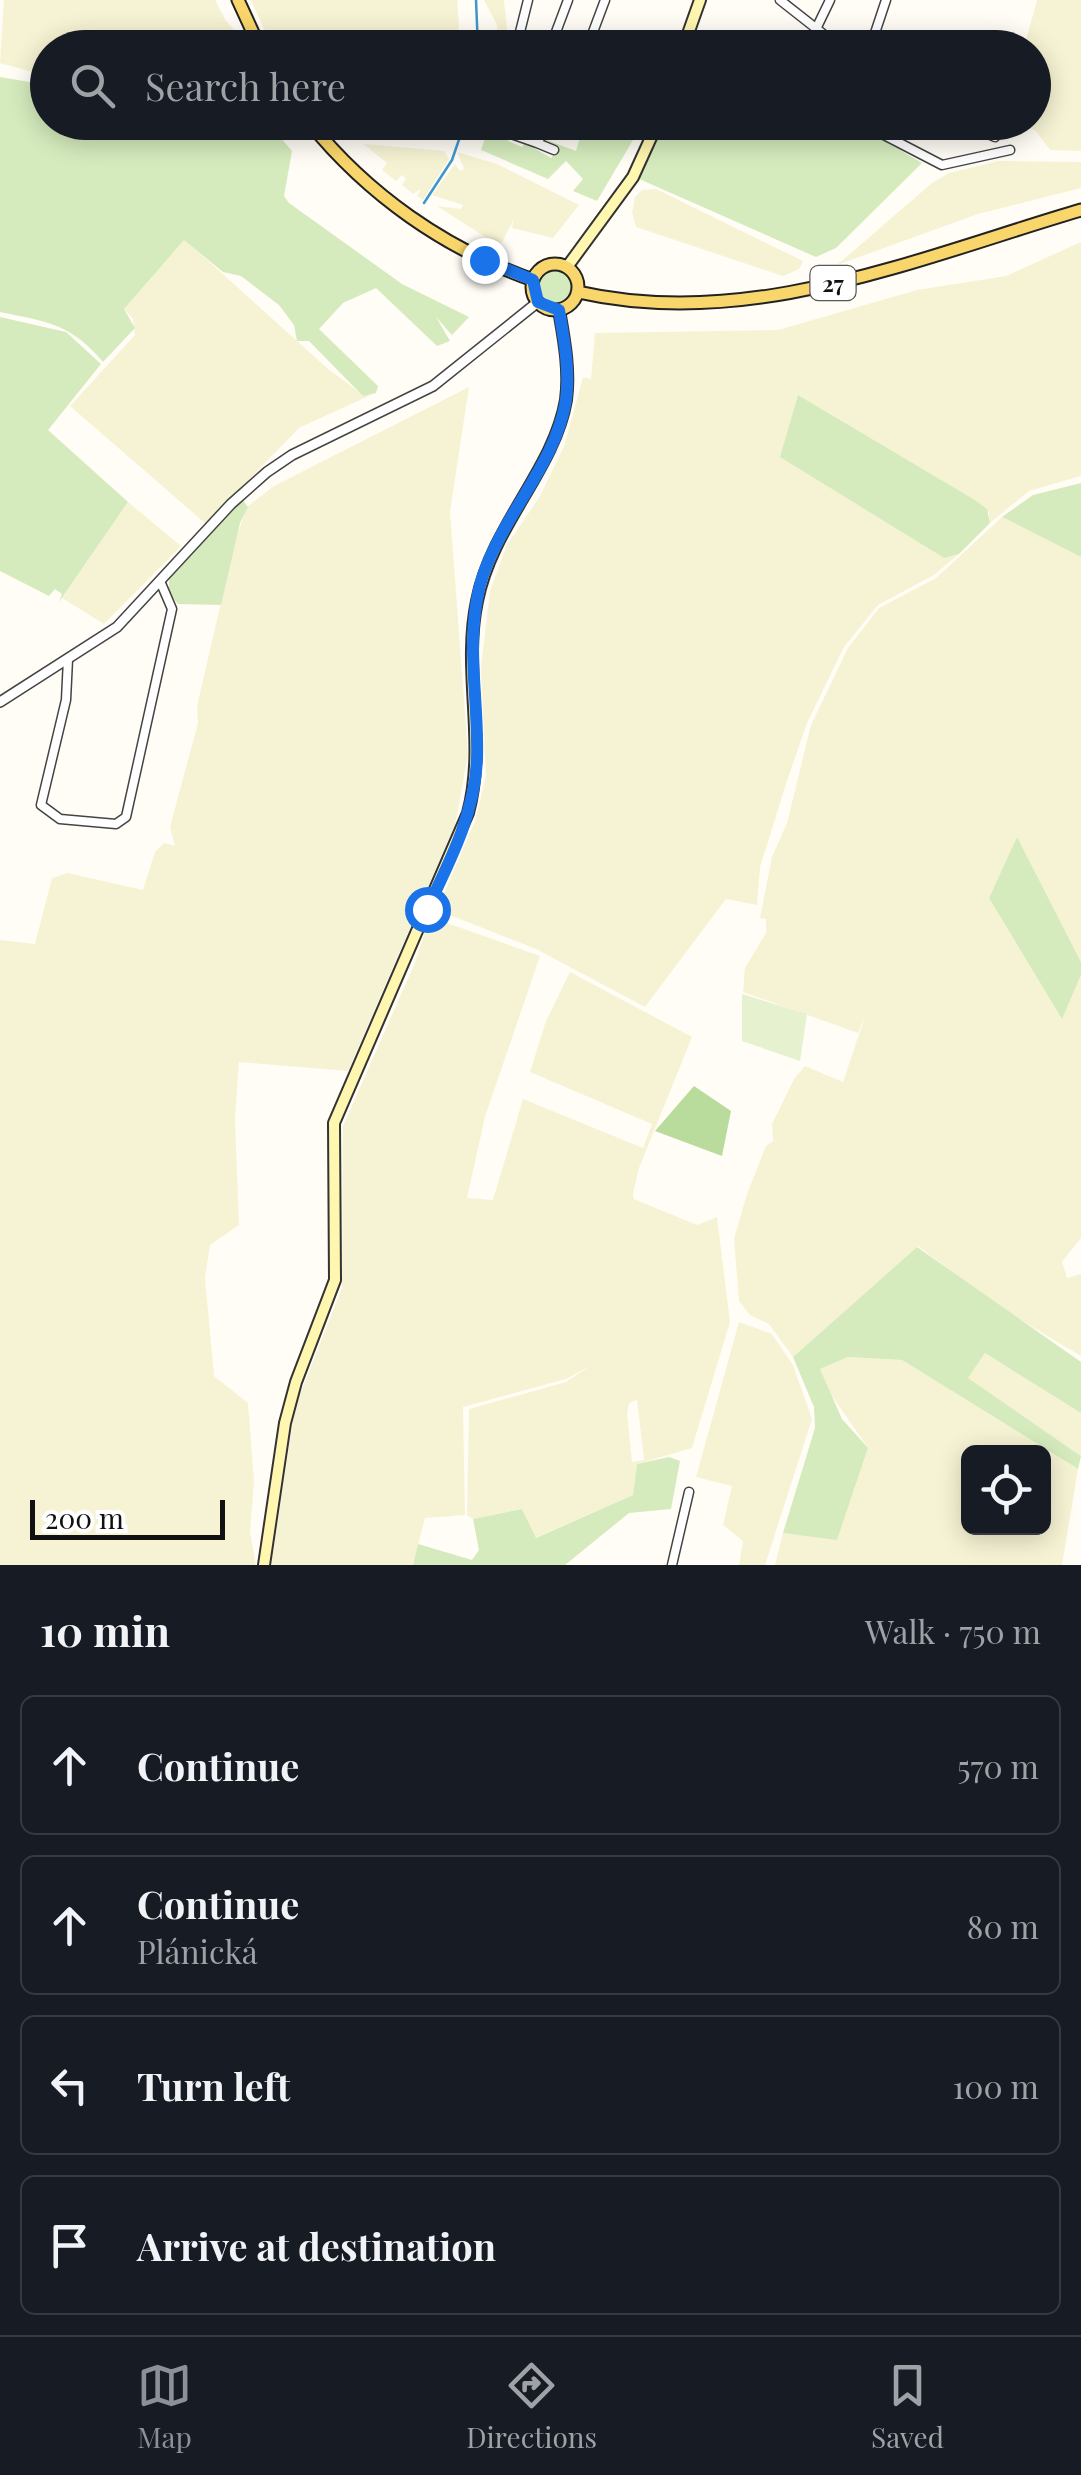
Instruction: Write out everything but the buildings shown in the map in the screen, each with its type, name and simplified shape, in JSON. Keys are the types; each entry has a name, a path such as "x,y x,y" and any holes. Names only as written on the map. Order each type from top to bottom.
{"main road":[{"path":"238,0 252,30"},
{"path":"690,30 700,0"},
{"path":"326,140 356,173 417,222 473,255 533,280"},
{"path":"568,267 633,177 650,140"},
{"name":"27","path":"578,292 670,304 762,299 823,286 1081,210"},
{"path":"546,265 568,267 578,280 578,292 570,304 559,310 538,302 533,280 546,265"},
{"path":"264,1565 285,1423 296,1382 336,1280 334,1123 468,812 477,759 471,662 478,595 501,531 557,432 567,388 559,310"}],"street":[{"path":"520,30 528,0"},
{"path":"557,30 568,0"},
{"path":"595,30 606,0"},
{"path":"780,0 816,29 830,0"},
{"path":"876,30 886,0"},
{"path":"526,140 554,150"},
{"path":"537,144 539,140"},
{"path":"894,140 942,165 1010,150"},
{"path":"0,702 117,628 267,472 292,454 434,386 538,302"},
{"path":"68,660 66,700 41,805 52,816 74,823 116,824 126,817 172,610 160,581"},
{"path":"672,1565 689,1492"}],"shaded area":[{"path":"4,0 215,0 234,30 30,30 30,71 0,63"},
{"path":"251,0 457,0 458,30 264,30"},
{"path":"484,0 504,0 507,30 497,30"},
{"path":"1037,0 1081,0 1081,151 1050,150 1042,140 1051,140 1051,30 1029,30"},
{"path":"363,144 444,151 449,159 423,200 417,196 421,189 413,194 402,185 406,179 402,175 396,181 382,170 387,163"},
{"path":"457,152 497,164 579,205 553,238 512,228 514,219 502,242 496,244 437,206 461,209 463,205 432,195 455,164 460,171 464,169"},
{"path":"999,161 1081,162 1081,188 978,214 837,265 932,183 949,173"},
{"path":"656,189 803,261 799,269 783,276 636,227 632,213 635,197 642,190"},
{"path":"184,239 327,368 363,395 373,394 299,428 206,524 70,406 135,335 133,319 124,309"},
{"path":"1081,242 1081,476 1029,491 990,523 989,513 975,500 798,395 781,457 944,558 959,554 934,575 878,605 844,647 807,723 787,781 760,867 757,905 726,899 645,1007 536,949 437,910 475,821 486,776 481,667 490,591 507,545 540,496 565,444 583,377 591,379 595,333 778,330 917,290 1006,276"},
{"path":"469,387 450,512 468,755 455,825 348,1071 239,1062 235,1118 239,1225 210,1245 205,1278 214,1376 248,1403 254,1481 250,1532 256,1565 0,1565 0,940 35,944 52,878 68,873 143,890 155,852 164,843 175,846 170,827 198,723 197,706 236,538 247,507 274,486"},
{"path":"128,502 181,546 104,624 62,598"},
{"path":"1002,517 1081,557 1081,962 1017,838 989,898 1062,1018 1081,975 1081,1238 1062,1262 1067,1278 1081,1274 1081,1356 999,1307 918,1246 793,1357 769,1324 750,1315 739,1301 734,1239 766,1146 773,1141 772,1124 794,1079 805,1066 843,1082 865,1016 858,1033 743,992 745,968 766,933 766,919 760,918 772,857 787,823 811,725 848,648 879,608 936,578"},
{"path":"430,917 540,956 485,1117 467,1198 493,1200 523,1099 643,1148 652,1124 530,1072 546,1021 570,972 692,1037 639,1168 633,1194 634,1199 697,1225 717,1217 730,1322 692,1448 637,1464 633,1495 535,1538 522,1509 473,1519 467,1515 469,1409 566,1382 590,1366 566,1379 463,1407 465,1515 425,1518 413,1565 271,1565 295,1407 342,1288 343,1126 414,965","holes":["637,1400 644,1460 632,1462 627,1414 629,1403"]},
{"path":"739,1322 772,1334 793,1365 812,1419 765,1565 739,1565 743,1541 723,1525 732,1486 696,1477"},
{"path":"985,1353 1081,1413 1081,1456 967,1378"},
{"path":"848,1357 902,1360 1039,1445 961,1445 961,1535 1051,1535 1051,1452 1078,1469 1062,1565 775,1565 783,1533 837,1539 868,1448 830,1393 820,1369"}],"green space":[{"path":"0,77 30,82 30,140 282,140 292,151 284,196 289,203 402,284 469,317 452,335 436,317 450,341 437,346 376,288 343,303 319,329 378,386 376,393 363,396 309,341 297,341 294,325 279,305 241,276 223,272 184,240 124,309 135,328 103,362 80,339 57,326 0,312"},
{"path":"484,140 508,140 522,147 525,143 551,158 554,154 545,140 576,151 579,140 633,140 597,201 573,191 583,179 566,161 548,179 481,150"},
{"path":"654,140 883,140 922,163 836,248 816,257 637,178"},
{"path":"555,269 567,275 573,287 567,299 555,305 543,299 537,287 543,275"},
{"path":"0,317 66,332 101,364 48,430 128,502 59,602 62,594 55,589 49,596 0,571"},
{"path":"798,395 975,500 987,509 990,523 959,554 944,558 780,457"},
{"path":"1081,483 1081,557 1002,517 1033,495"},
{"path":"241,498 248,507 240,523 221,605 178,604 169,593 169,578"},
{"path":"1017,837 1081,962 1081,975 1062,1019 989,898"},
{"path":"742,994 807,1014 800,1061 742,1041"},
{"path":"694,1086 731,1111 722,1156 655,1131"},
{"path":"917,1247 1081,1362 1081,1413 985,1353 968,1378 1081,1456 1078,1469 1051,1452 1051,1445 1039,1445 902,1360 848,1357 820,1369 842,1419 868,1448 837,1540 783,1533 815,1428 814,1407 793,1357"},
{"path":"669,1457 680,1461 671,1509 629,1513 565,1565 413,1565 418,1544 472,1560 479,1550 473,1519 522,1509 536,1538 633,1495 637,1464"}],"waterway":[{"path":"476,0 477,30"},
{"path":"424,203 452,160 459,140"}],"route":[{"path":"427,909 462,831 475,783 471,641 481,582 501,531 557,432 567,388 559,310 538,302 533,280 484,260"}]}
